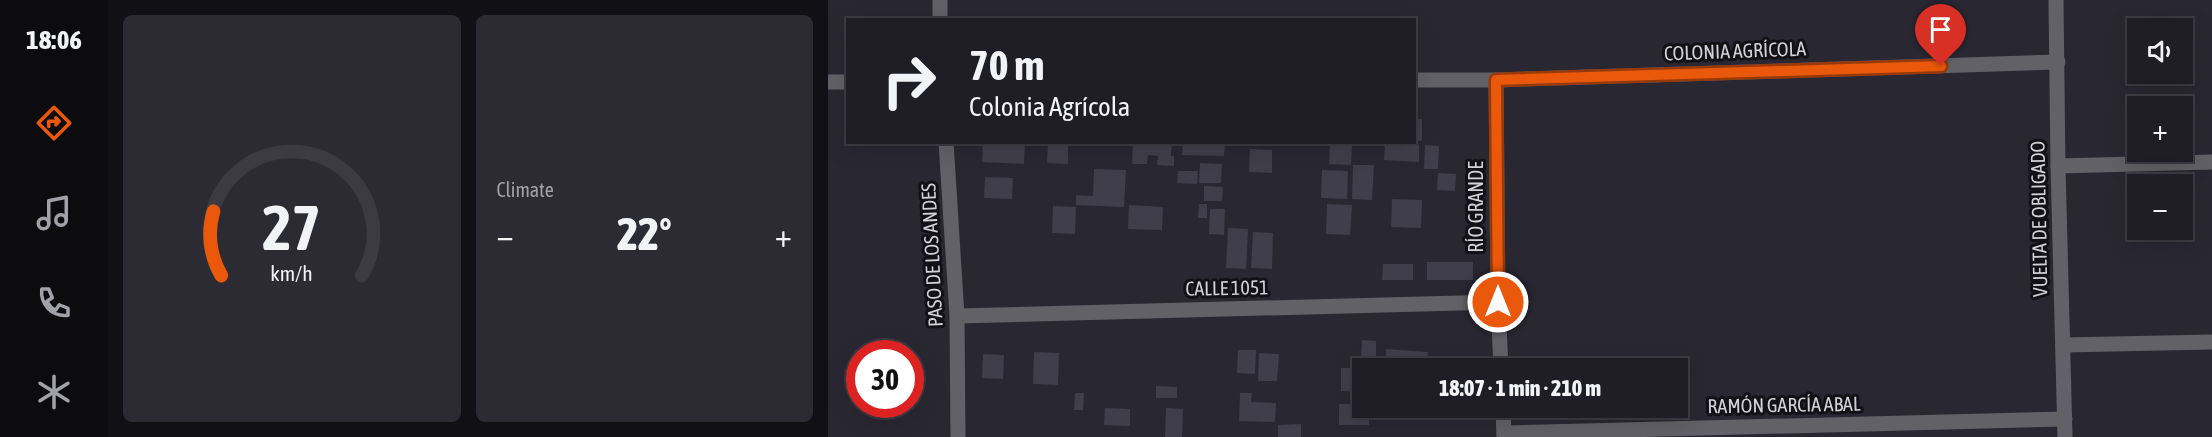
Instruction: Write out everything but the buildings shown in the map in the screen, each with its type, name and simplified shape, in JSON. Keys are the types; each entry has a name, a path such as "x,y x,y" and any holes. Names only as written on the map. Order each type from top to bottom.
{"street":[{"path":"940,0 940,18"},
{"name":"VUELTA DE OBLIGADO","path":"2056,0 2065,437"},
{"name":"COLONIA AGRÍCOLA","path":"1416,80 1496,80 2058,62"},
{"name":"RÍO GRANDE","path":"1496,80 1501,358"},
{"path":"828,82 846,82"},
{"name":"PASO DE LOS ANDES","path":"946,144 957,316 958,437"},
{"path":"2058,166 2212,162"},
{"name":"CALLE 1051","path":"957,316 1498,302"},
{"path":"2063,345 2212,342"},
{"path":"1503,418 1504,435"},
{"name":"RAMÓN GARCÍA ABAL","path":"1504,435 2065,418"}],"route":[{"path":"1498,302 1496,80 1941,66"}]}
